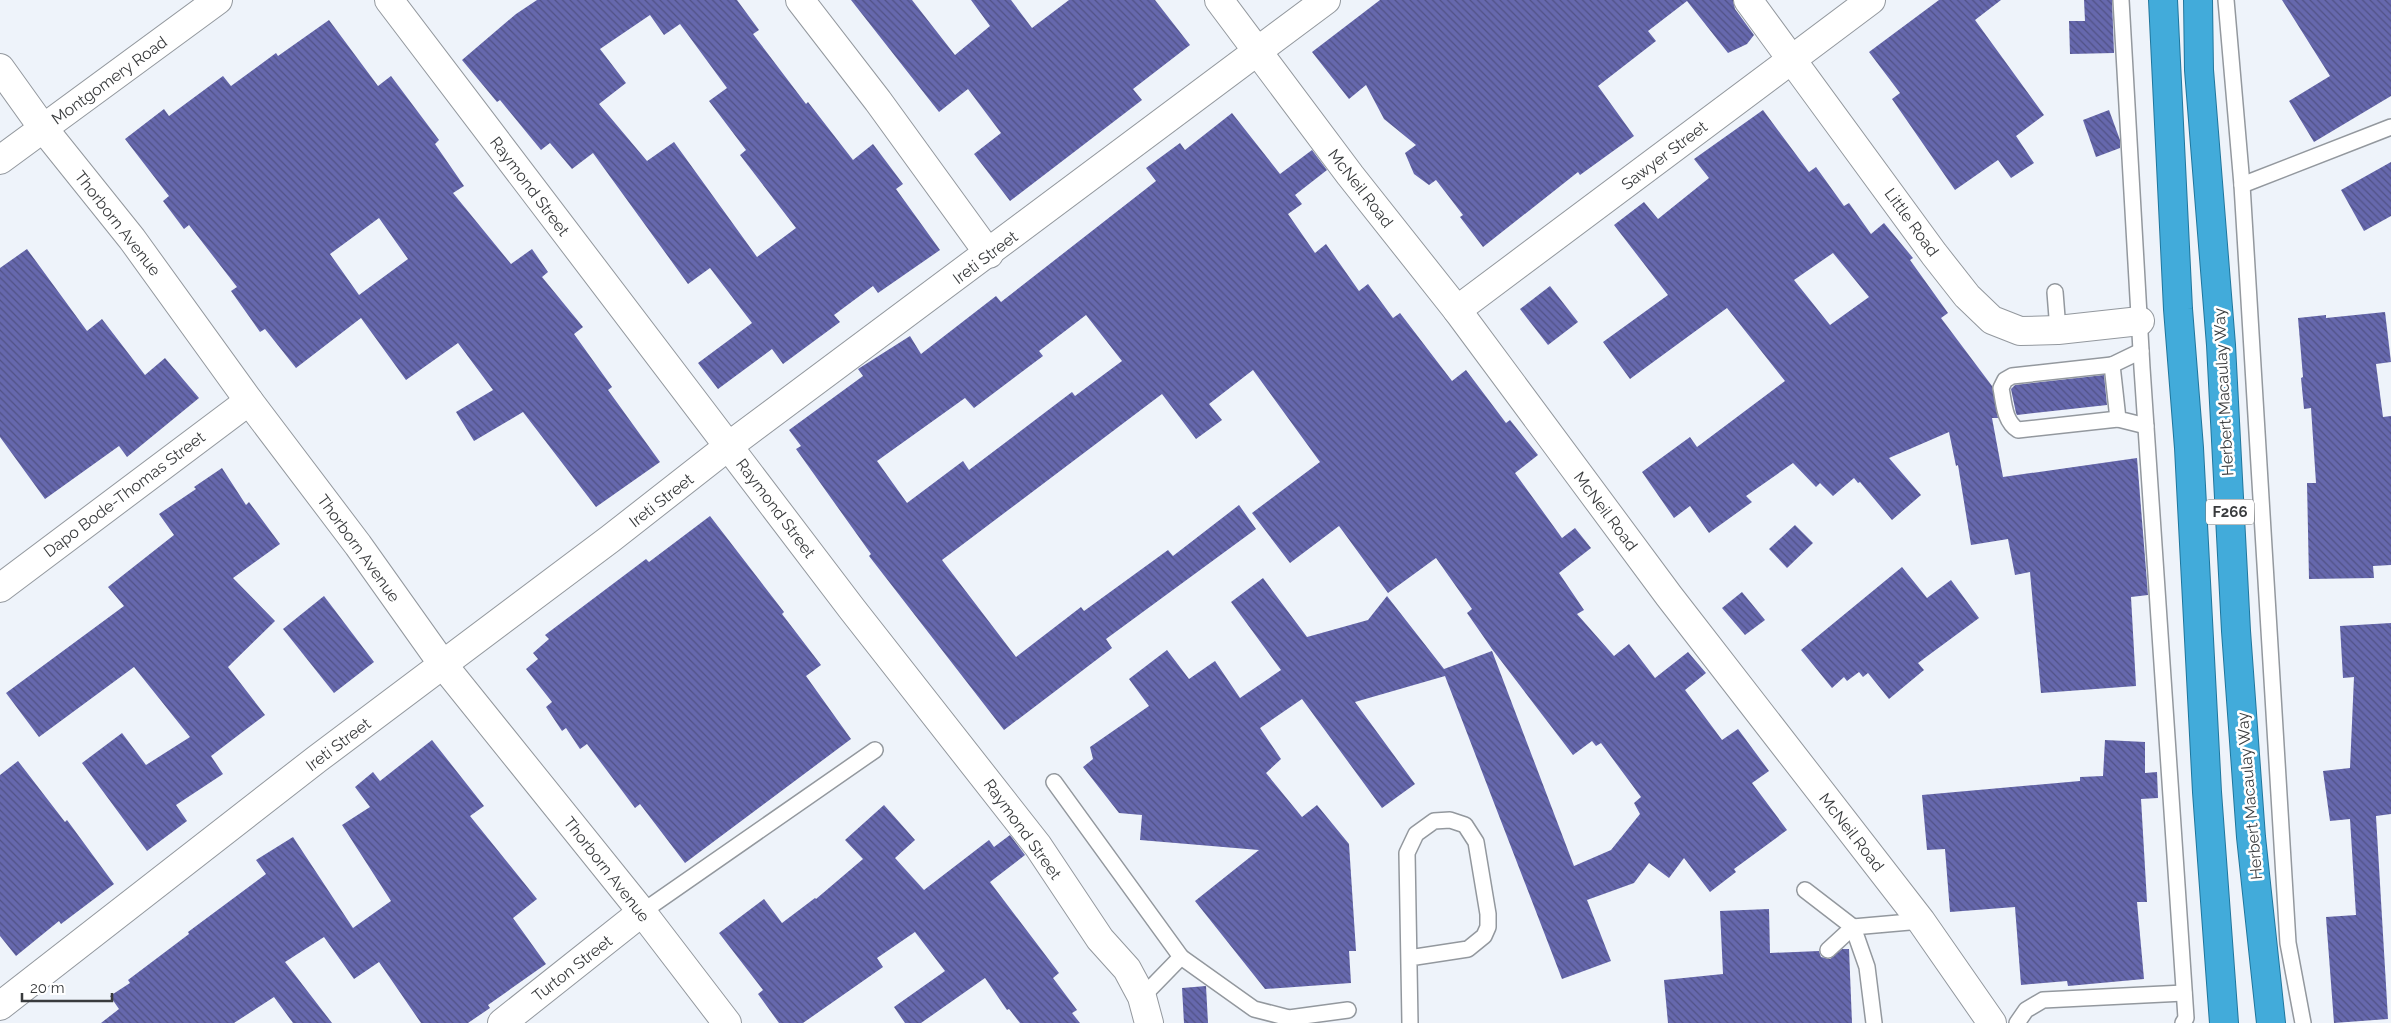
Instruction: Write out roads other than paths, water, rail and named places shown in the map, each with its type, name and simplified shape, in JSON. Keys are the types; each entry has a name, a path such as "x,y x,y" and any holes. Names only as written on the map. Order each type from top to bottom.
{"highway":[{"name":"F266","path":"2164,0 2178,309 2189,448 2207,792 2224,1023"},
{"name":"Herbert Macaulay Way","path":"2198,0 2199,70 2221,345 2236,640 2251,837 2271,1023"}],"street":[{"name":"Montgomery Road","path":"0,160 218,0"},
{"name":"Raymond Street","path":"389,0 730,445 852,609 1038,846 1100,939 1127,969 1142,997 1149,1023"},
{"path":"800,0 878,101 989,254"},
{"name":"McNeil Road","path":"1218,0 1350,175 1457,310 1680,611 1922,921 1992,1023"},
{"name":"Ireti Street","path":"0,1006 730,445 989,254 1326,0"},
{"name":"Little Road","path":"1748,0 1967,296 1992,320 2020,331 2058,330 2140,321"},
{"name":"Sawyer Street","path":"1457,310 1871,0"},
{"name":"Thorborn Avenue","path":"0,68 43,128 132,239 249,401 358,545 444,666 642,912 727,1023"},
{"name":"Dapo Bode-Thomas Street","path":"0,588 249,401"},
{"name":"Turton Street","path":"502,1023 642,912"}],"lane":[{"path":"2121,0 2141,351 2186,1018 2183,1023"},
{"path":"2226,0 2242,185 2288,943 2303,1023"},
{"path":"2242,185 2391,127"},
{"path":"2055,292 2058,330"},
{"path":"2141,351 2112,365 2012,376 2005,380 2001,388 2007,417 2012,426 2018,430 2118,419 2146,426"},
{"path":"2112,365 2118,419"},
{"path":"642,912 875,750"},
{"path":"1054,782 1181,957 1254,1009 1288,1018 1348,1010"},
{"path":"1409,958 1468,948 1484,936 1488,927 1488,914 1476,842 1465,825 1450,820 1434,821 1416,834 1407,853 1410,1023"},
{"path":"1804,890 1853,927 1866,967 1874,1023"},
{"path":"1828,950 1853,927 1922,921"},
{"path":"1142,997 1181,957"},
{"path":"2017,1023 2026,1010 2043,1000 2184,993"}]}
